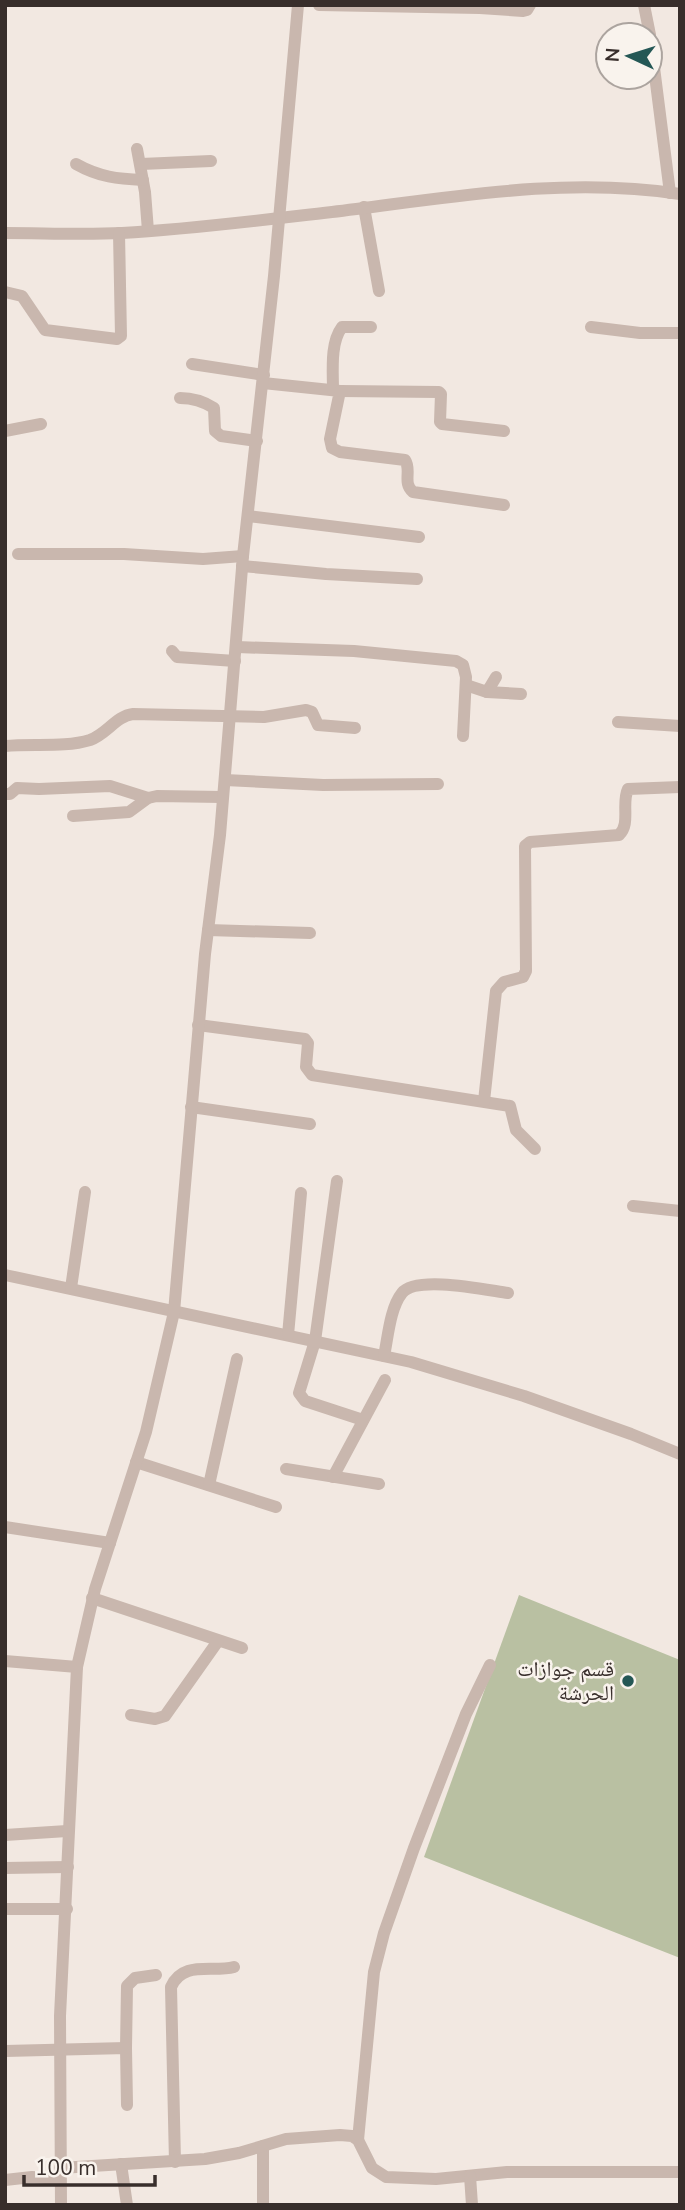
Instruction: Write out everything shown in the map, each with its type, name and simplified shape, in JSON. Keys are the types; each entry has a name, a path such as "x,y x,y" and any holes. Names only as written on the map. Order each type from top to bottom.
{"street":[{"path":"61,2205 61,2016 67,1909 67,1831 77,1667 92,1598 160,1379 174,1312 198,1025 225,780 243,561 257,441 298,5"},
{"path":"319,5 523,11 530,5"},
{"path":"5,233 148,231 279,218 485,192 553,187 613,187 675,193 659,91"},
{"path":"137,149 148,231"},
{"path":"141,164 211,161"},
{"path":"76,164 97,175 114,179 143,180"},
{"path":"364,207 379,292"},
{"path":"5,292 22,296 45,330 117,339 121,336 118,233"},
{"path":"370,327 342,327 335,340 336,390 330,439 332,448 340,452 405,460 408,464 407,483 413,492 503,505"},
{"path":"591,327 640,333 680,333"},
{"path":"192,364 263,379 336,390 439,392 442,424 504,431"},
{"path":"180,398 192,398 214,408 215,431 221,436 257,441"},
{"path":"5,430 41,424"},
{"path":"248,516 419,537"},
{"path":"18,554 124,554 243,561 326,574 417,579"},
{"path":"237,647 354,651 451,659 464,665 466,685 463,736"},
{"path":"172,651 177,657 234,661"},
{"path":"487,692 496,677"},
{"path":"466,685 487,692 521,694"},
{"path":"5,746 88,740 130,715 276,716 306,710 312,712 318,726 355,728"},
{"path":"618,722 680,726"},
{"path":"225,780 323,785 438,784"},
{"path":"5,794 10,794 17,788 110,786 148,798"},
{"path":"484,1101 496,990 500,984 523,977 526,971 525,846 530,842 619,835 624,827 625,796 628,789 680,787"},
{"path":"73,816 129,812 148,798 161,795 222,797"},
{"path":"208,930 310,933"},
{"path":"198,1025 305,1039 308,1043 306,1067 312,1075 510,1106 516,1130 535,1149"},
{"path":"191,1107 310,1124"},
{"path":"337,1181 315,1341 300,1383 300,1397 363,1420"},
{"path":"71,1288 85,1192"},
{"path":"288,1335 301,1194"},
{"path":"633,1206 680,1211"},
{"path":"5,1275 440,1370 524,1396 680,1454"},
{"path":"384,1356 396,1303 402,1292 409,1287 432,1284 508,1293"},
{"path":"209,1485 237,1359"},
{"path":"333,1477 385,1380"},
{"path":"136,1462 276,1507"},
{"path":"286,1469 379,1485"},
{"path":"5,1527 110,1543"},
{"path":"92,1598 242,1648"},
{"path":"131,1715 155,1719 165,1716 218,1641"},
{"path":"5,1661 77,1667"},
{"path":"358,2140 374,1972 384,1933 466,1714 490,1665"},
{"path":"5,1835 67,1831"},
{"path":"5,1868 68,1867"},
{"path":"5,1909 67,1909"},
{"path":"174,2162 171,1987 185,1971 234,1967"},
{"path":"127,2105 127,1986 135,1978 156,1975"},
{"path":"5,2051 126,2048"},
{"path":"5,2180 121,2164 174,2162 239,2154 286,2139 340,2135 352,2136 358,2140 372,2168 386,2177 436,2179 507,2172 680,2172"},
{"path":"263,2146 263,2205"},
{"path":"121,2164 127,2205"},
{"path":"470,2176 472,2205"}],"green space":[{"path":"519,1595 680,1660 680,1958 424,1857"}],"place":[{"name":"قسم جوازات الحرشة","path":"628,1681"}]}
